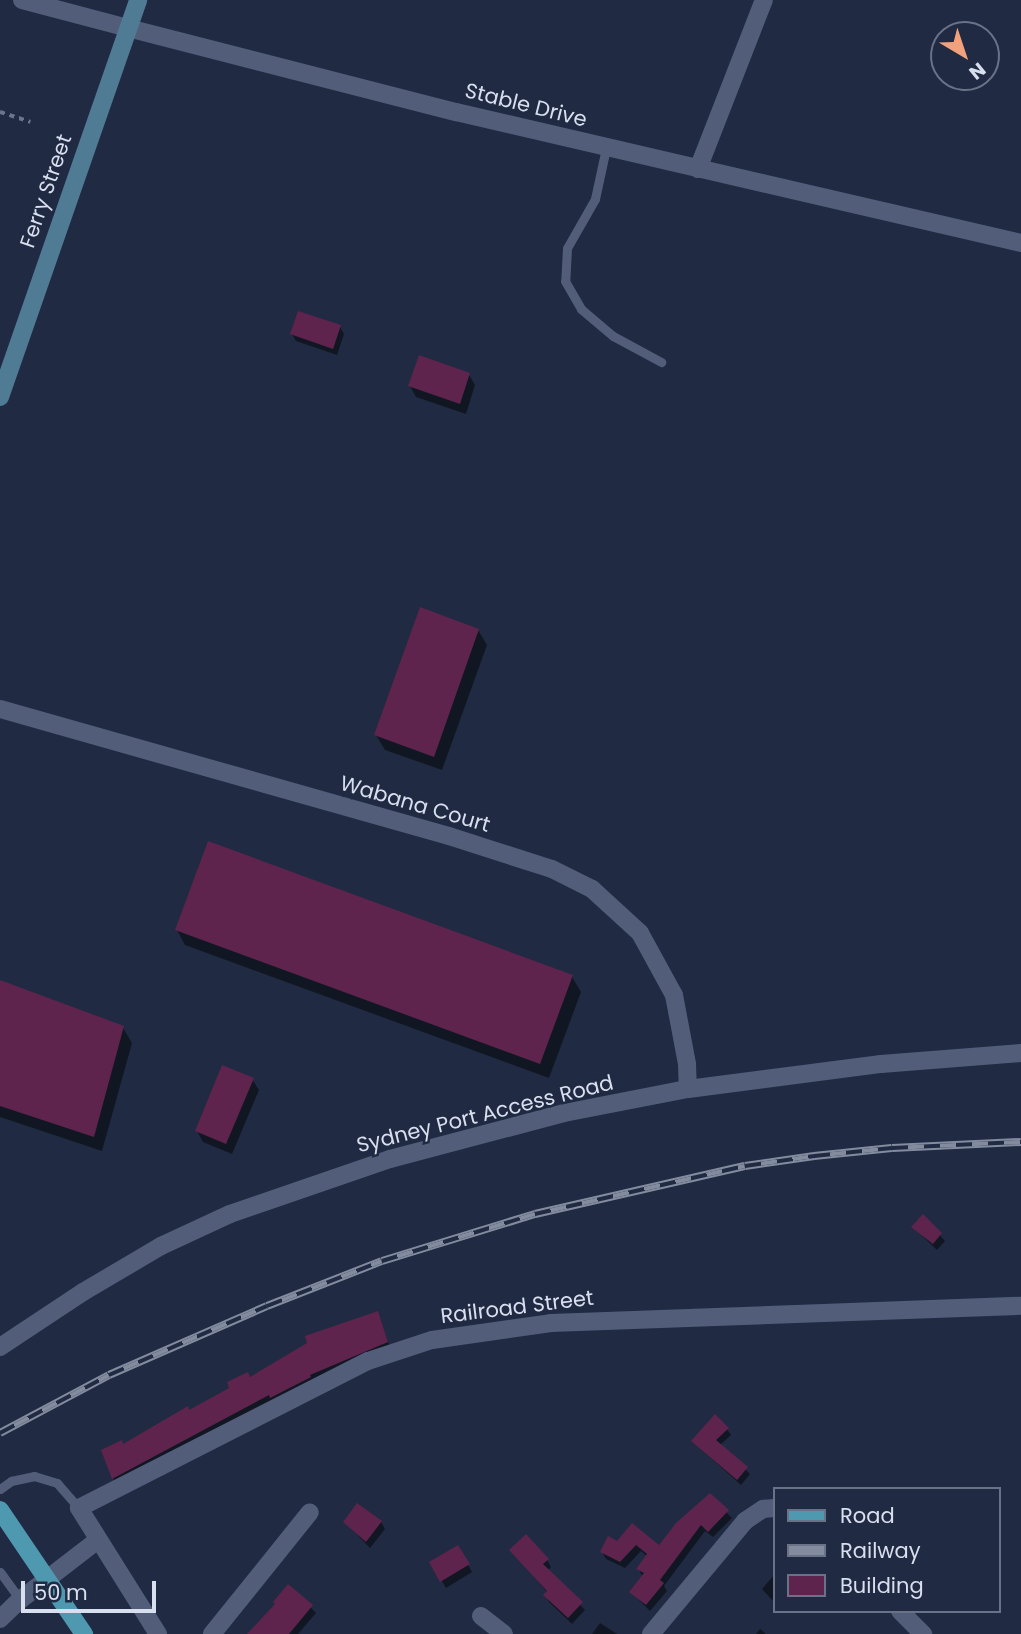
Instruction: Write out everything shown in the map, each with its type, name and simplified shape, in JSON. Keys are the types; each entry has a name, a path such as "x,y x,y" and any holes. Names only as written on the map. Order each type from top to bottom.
{"main road":[{"name":"Ferry Street","path":"0,397 138,0"},
{"path":"0,1510 84,1634"}],"street":[{"name":"Stable Drive","path":"22,0 606,148 1021,243"},
{"path":"698,169 764,0"},
{"name":"Wabana Court","path":"0,709 449,836 552,869 592,889 640,933 674,995 687,1064 688,1089"},
{"name":"Sydney Port Access Road","path":"0,1347 83,1292 161,1246 230,1214 390,1159 565,1113 688,1089 881,1064 1021,1053"},
{"name":"Railroad Street","path":"79,1508 317,1385 368,1361 432,1340 539,1324 619,1319 801,1316 1021,1306"},
{"path":"79,1508 158,1634"},
{"path":"651,1634 745,1521 771,1508"},
{"path":"212,1634 310,1512"},
{"path":"0,1619 20,1600 98,1540"},
{"path":"902,1613 923,1634"},
{"path":"481,1616 505,1634"},
{"path":"0,1627 5,1634"}],"lane":[{"path":"606,148 596,199 567,248 565,281 581,309 613,336 661,362"},
{"path":"0,1489 11,1481 34,1476 57,1483 79,1508"},
{"path":"0,1572 20,1600"}],"path":[{"path":"0,112 30,121"}],"building":[{"path":"298,311 341,325 333,349 290,334"},
{"path":"419,355 470,373 460,404 408,386"},
{"path":"420,607 479,629 434,757 374,735"},
{"path":"208,841 573,975 540,1064 175,930"},
{"path":"0,980 124,1026 94,1137 0,1106"},
{"path":"222,1065 254,1078 226,1144 195,1131"},
{"path":"923,1214 942,1233 933,1244 911,1227"},
{"path":"378,1311 388,1342 310,1375 311,1377 270,1398 269,1395 112,1479 101,1450 122,1440 123,1444 188,1406 189,1410 229,1388 227,1382 248,1372 250,1377 307,1343 305,1336"},
{"path":"715,1414 729,1428 716,1440 748,1467 737,1480 691,1441"},
{"path":"710,1493 729,1510 708,1532 701,1525 660,1580 664,1583 646,1605 629,1592 644,1573 636,1569 647,1554 636,1545 620,1562 600,1552 608,1536 617,1541 632,1523 659,1545 676,1523"},
{"path":"357,1503 382,1521 366,1542 343,1522"},
{"path":"526,1534 549,1559 543,1564 583,1602 568,1618 543,1595 547,1591 509,1550"},
{"path":"458,1545 470,1564 440,1582 429,1562"},
{"path":"288,1584 313,1605 289,1634 247,1634 275,1604 273,1602"}],"railway":[{"path":"0,1433 109,1375 267,1306 382,1261 535,1214 745,1166 892,1148 1021,1142"}]}
